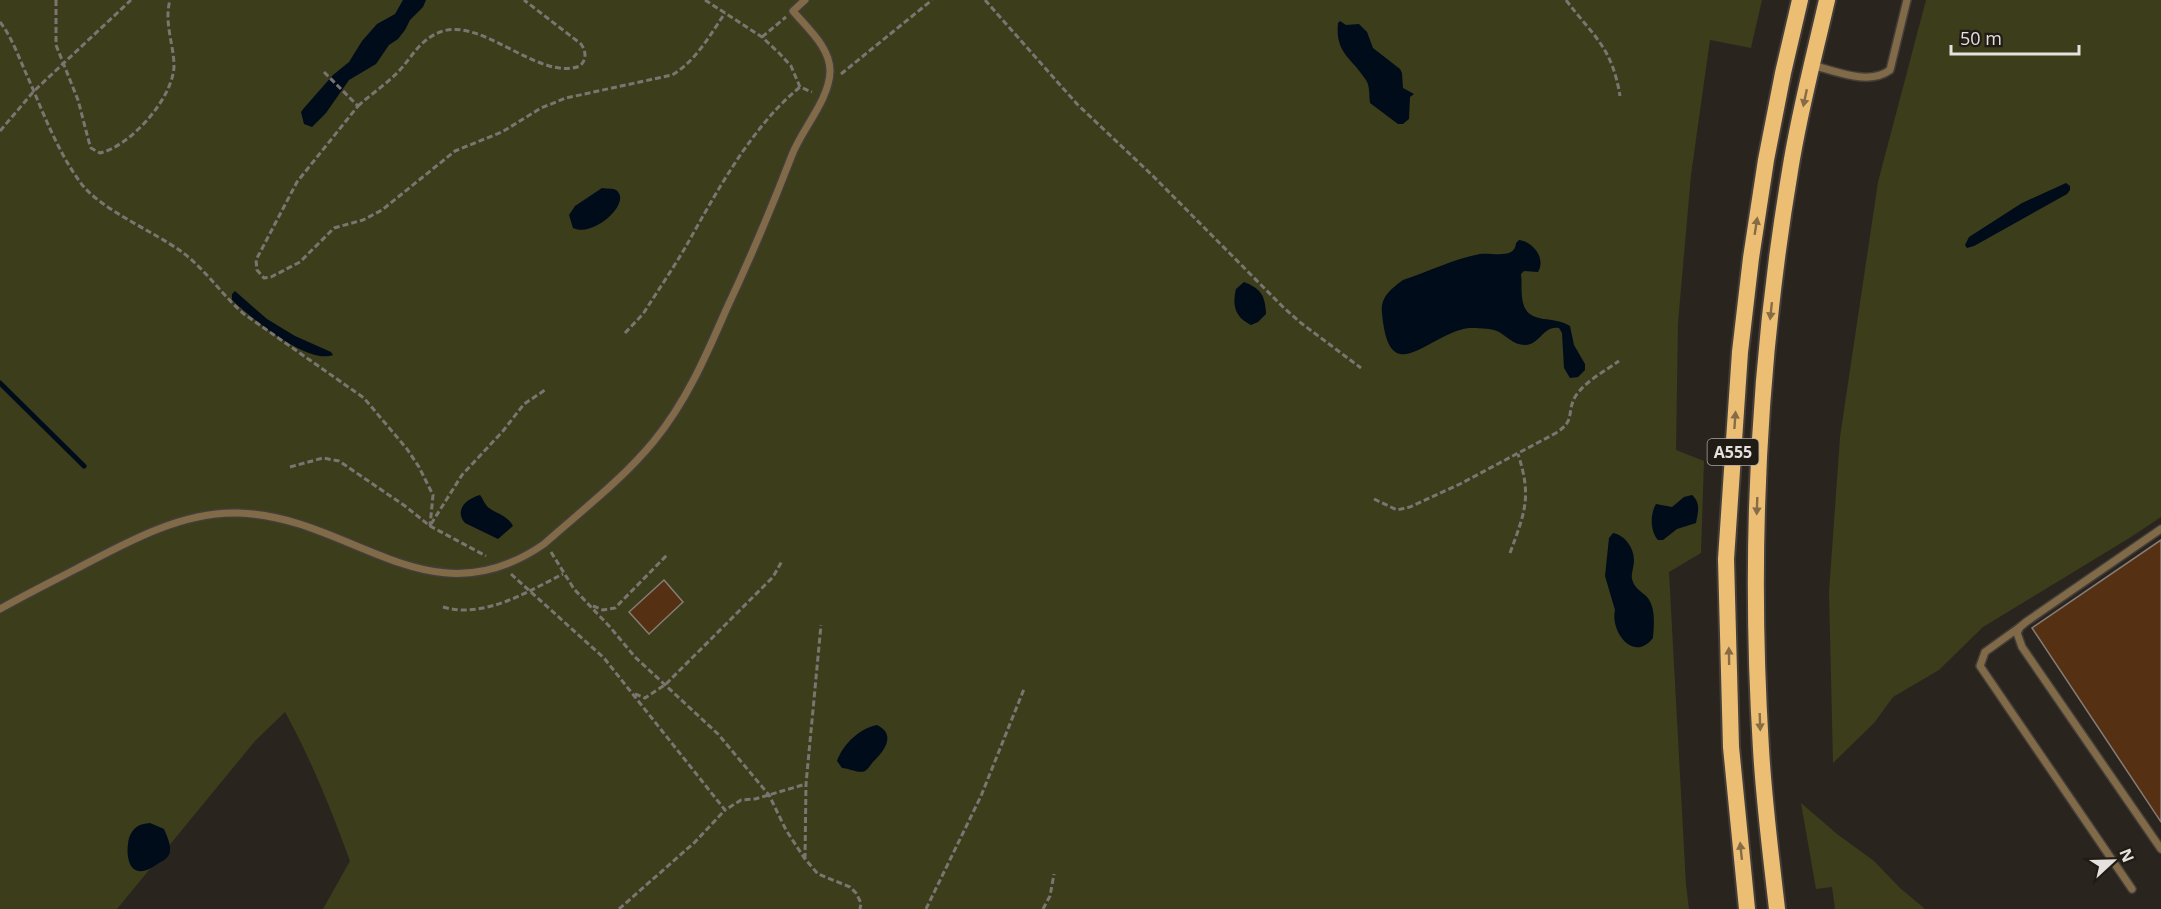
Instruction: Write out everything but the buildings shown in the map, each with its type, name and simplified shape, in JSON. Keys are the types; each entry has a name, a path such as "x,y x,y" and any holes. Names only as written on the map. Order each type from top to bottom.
{"highway":[{"name":"A555","path":"1747,909 1731,747 1726,559 1740,352 1750,258 1768,149 1800,0"},
{"name":"A555","path":"1777,909 1761,749 1756,562 1759,454 1776,261 1790,169 1827,0"}],"lane":[{"path":"0,609 128,541 172,524 236,513 284,519 398,563 438,573 474,573 503,567 527,556 544,544 638,459 669,421 702,363 768,218 794,151 827,85 830,74 826,54 820,43 793,11 805,0"},
{"path":"1812,65 1859,77 1882,76 1890,70 1907,0"},
{"path":"2132,889 1980,666 1985,652 2161,529"},
{"path":"2020,627 2017,633 2022,647 2161,849"}],"path":[{"path":"56,0 56,45 78,100 91,148 100,153 131,136 141,127 171,84 174,66 167,15 170,0"},
{"path":"0,131 34,91 131,0"},
{"path":"524,0 581,44 585,57 580,66 567,68 549,65 463,30 438,32 423,42 399,71 358,106 306,170 290,194 256,260 257,270 264,278 271,277 300,262 334,228 363,220 382,210 455,151 502,132 541,108 585,92 672,75 682,69 698,52 725,13"},
{"path":"985,0 1077,104 1153,176 1282,306 1361,368"},
{"path":"1566,0 1606,51 1617,78 1620,96"},
{"path":"762,37 793,11"},
{"path":"0,22 16,51 52,132 82,185 123,216 182,252 214,281 244,314 364,398 419,467 433,495 430,526"},
{"path":"324,72 358,106"},
{"path":"625,333 643,314 740,156 790,95 800,87"},
{"path":"1374,500 1397,510 1410,507 1518,454 1568,425 1576,396 1583,387 1619,361"},
{"path":"430,526 462,475 503,432 524,404 545,390"},
{"path":"1510,553 1527,504 1526,482 1518,454"},
{"path":"290,467 323,458 339,461 430,526 503,567 604,658 725,810"},
{"path":"544,544 554,555 563,574 574,589 635,657 718,734 769,795 786,830 805,859 818,874 850,887 861,903 860,909"},
{"path":"591,606 603,610 615,608 668,554"},
{"path":"633,693 645,698 666,684 772,577 782,561"},
{"path":"443,607 462,611 495,605 563,574"},
{"path":"805,859 806,784 820,625"},
{"path":"926,909 981,796 1024,689"},
{"path":"619,909 695,842 725,810 741,800 755,800 806,784"},
{"path":"1043,909 1050,896 1054,874"}],"green space":[{"path":"0,0 1762,0 1751,48 1710,40 1691,175 1678,323 1676,450 1704,461 1701,553 1669,572 1689,909 323,909 350,861 320,785 285,712 255,741 117,909 0,909"},
{"path":"1926,0 2161,0 2161,517 1983,627 1939,670 1893,697 1874,723 1833,763 1829,592 1840,437 1878,182"},
{"path":"1801,803 1837,834 1874,861 1900,888 1925,909 1835,909 1832,887 1816,889"}],"water":[{"path":"403,0 426,0 398,39 389,45 376,64 349,80 326,113 312,127 304,124 301,112 304,108 333,75 349,62 362,41 377,24 395,14"},
{"path":"1340,21 1346,25 1359,24 1367,32 1373,48 1400,69 1403,88 1414,94 1410,97 1409,119 1403,124 1398,124 1370,103 1367,82 1345,54 1339,41 1338,23"},
{"path":"2066,183 2070,186 2067,194 1974,246 1967,248 1965,245 1969,237 2022,203"},
{"path":"602,188 615,189 620,195 615,210 600,224 591,228 582,230 573,228 569,215 575,206"},
{"path":"1519,240 1534,248 1541,262 1538,272 1524,271 1521,274 1524,306 1533,316 1570,326 1574,345 1585,364 1585,370 1578,377 1570,378 1564,368 1562,333 1559,328 1549,329 1534,342 1525,345 1510,340 1494,330 1469,328 1454,332 1413,352 1402,354 1393,350 1386,337 1382,307 1387,294 1394,287 1403,280 1460,259 1480,254 1512,252"},
{"path":"1244,282 1261,294 1265,307 1266,314 1251,325 1238,315 1234,301 1236,289"},
{"path":"235,291 267,319 333,355 322,356 309,353 280,338 232,300 232,294"},
{"path":"480,495 488,507 505,517 513,526 498,539 465,523 462,518 461,509 466,502"},
{"path":"1692,495 1698,504 1696,523 1677,529 1663,540 1658,540 1653,532 1652,522 1656,504 1672,507 1684,497"},
{"path":"1613,533 1625,539 1631,547 1634,555 1633,582 1650,601 1653,611 1653,638 1646,645 1631,646 1625,642 1616,627 1615,610 1605,576 1609,538"},
{"path":"877,725 883,729 887,737 885,747 879,756 865,771 842,768 837,761 848,743 858,733"},
{"path":"150,823 164,829 170,852 164,860 148,870 136,870 129,861 129,838 137,827"}],"waterway":[{"path":"0,383 84,466"}]}
